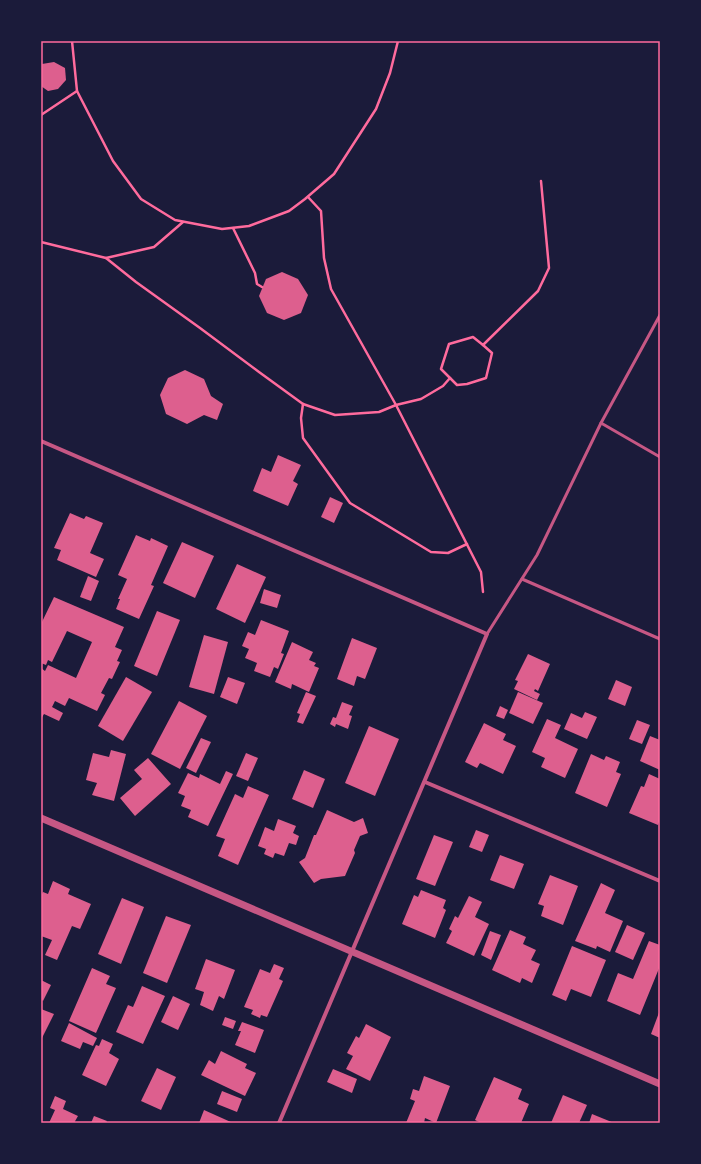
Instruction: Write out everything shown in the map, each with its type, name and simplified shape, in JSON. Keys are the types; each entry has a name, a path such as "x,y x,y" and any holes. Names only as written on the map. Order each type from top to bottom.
{"street":[{"path":"41,441 487,634 279,1123"},
{"path":"424,782 660,881"},
{"path":"41,818 660,1084"}],"lane":[{"path":"487,634 537,555 601,423 660,315"},
{"path":"601,423 660,458"},
{"path":"522,579 660,639"}],"path":[{"path":"72,41 77,91 113,161 141,199 175,220 222,229 249,226 289,211 308,197 334,174 376,110 390,73 398,41"},
{"path":"41,115 77,91"},
{"path":"483,345 538,291 549,268 541,181"},
{"path":"308,197 321,211 324,258 331,289 396,405 467,544 481,572 483,592"},
{"path":"106,258 154,247 183,222"},
{"path":"233,228 255,273 257,284 262,287"},
{"path":"41,242 106,258 136,282 303,404 335,415 379,412 396,405 421,399 443,386 450,378"},
{"path":"473,336 492,353 486,378 467,384 457,385 450,378 441,369 449,344 473,336"},
{"path":"303,404 301,418 303,438 350,503 431,552 448,553 467,544"}],"building":[{"path":"54,62 65,68 66,80 58,89 48,91 41,86 41,66 42,64"},
{"path":"282,272 298,279 308,295 301,313 284,320 267,313 259,296 266,279"},
{"path":"185,370 204,379 211,396 223,404 217,420 204,415 187,424 166,414 160,395 168,378"},
{"path":"278,455 301,465 293,481 298,484 288,506 253,491 262,468 271,472"},
{"path":"330,497 343,503 334,523 321,517"},
{"path":"70,513 84,519 86,516 103,523 90,553 104,559 96,577 57,560 61,550 54,548"},
{"path":"136,535 150,541 151,538 168,546 151,585 154,586 139,619 116,609 120,599 118,599 127,579 118,575"},
{"path":"182,542 214,556 195,598 163,583"},
{"path":"237,564 266,577 245,623 216,609"},
{"path":"88,576 99,581 91,601 80,597"},
{"path":"264,589 281,595 277,608 260,603"},
{"path":"54,597 124,627 115,647 122,650 117,661 120,662 112,679 109,678 101,693 105,695 97,711 69,698 65,706 55,701 52,707 63,713 59,721 44,714 41,719 41,668 45,671 48,665 76,678 92,642 67,631 52,662 48,660 46,665 41,663 41,624"},
{"path":"157,611 180,620 157,676 134,666"},
{"path":"261,620 289,631 281,653 284,654 278,669 274,667 270,677 254,671 257,663 245,658 249,649 242,646 248,632 255,635"},
{"path":"204,635 228,642 214,694 189,687"},
{"path":"352,638 377,648 365,679 357,676 354,686 337,679"},
{"path":"292,642 313,652 309,660 316,663 314,666 319,668 309,692 292,684 291,689 275,682"},
{"path":"528,654 550,664 538,691 535,689 534,691 540,694 537,700 514,689 518,681 515,680"},
{"path":"126,677 152,692 123,741 98,726"},
{"path":"228,677 245,683 237,704 220,697"},
{"path":"616,680 632,687 625,706 608,699"},
{"path":"306,692 316,696 303,724 297,722 300,714 297,713"},
{"path":"518,692 543,703 533,724 509,713"},
{"path":"179,701 207,716 180,769 151,754"},
{"path":"342,702 353,706 349,715 352,716 348,729 336,724 335,727 330,724 333,717 336,718"},
{"path":"500,706 508,710 504,719 496,716"},
{"path":"585,712 597,717 587,739 564,729 571,713 582,718"},
{"path":"547,719 561,725 555,738 578,749 565,778 541,767 545,758 532,752"},
{"path":"637,720 650,725 642,744 629,739"},
{"path":"484,723 506,734 503,740 516,746 503,774 480,763 477,768 465,762"},
{"path":"369,726 399,739 375,796 345,783"},
{"path":"650,736 660,740 660,770 640,761"},
{"path":"201,738 211,742 196,773 186,768"},
{"path":"111,750 126,754 114,801 92,795 97,783 86,780 93,753 109,757"},
{"path":"246,753 258,758 248,781 236,776"},
{"path":"591,754 604,760 606,756 620,762 616,772 621,774 607,807 575,793"},
{"path":"148,758 171,784 135,816 120,798 142,779 134,770"},
{"path":"304,770 325,779 313,808 292,799"},
{"path":"226,771 233,774 208,826 188,817 191,810 181,806 185,796 178,793 188,773 199,778 200,774 220,784"},
{"path":"649,774 660,779 660,819 658,825 629,813 641,786 644,787"},
{"path":"248,786 269,795 238,865 218,856 225,839 216,836 235,794 243,798"},
{"path":"327,810 354,822 363,818 368,833 360,836 354,850 355,853 345,876 321,879 314,883 299,862 305,858 314,835 316,835"},
{"path":"278,819 296,826 293,833 299,836 296,845 289,843 284,856 275,853 273,858 264,854 266,849 258,846 265,827 274,831"},
{"path":"476,830 489,835 482,852 469,847"},
{"path":"434,835 453,842 435,886 416,879"},
{"path":"500,855 524,864 514,889 490,880"},
{"path":"550,875 578,886 563,925 541,916 544,906 538,904"},
{"path":"53,881 70,889 68,894 91,904 80,929 72,926 57,960 45,955 52,940 41,936 41,896 43,892 48,894"},
{"path":"601,883 615,890 605,913 623,921 610,952 597,946 596,949 575,941"},
{"path":"421,890 446,900 443,908 446,910 435,938 402,924 414,895 418,897"},
{"path":"469,896 482,902 475,917 489,924 474,956 446,943 452,931 449,929 455,916 458,918"},
{"path":"122,898 144,907 121,964 98,954"},
{"path":"166,916 191,925 167,983 143,973"},
{"path":"627,925 645,933 633,960 615,952"},
{"path":"510,930 526,937 523,944 536,950 531,960 540,964 532,983 522,978 520,983 492,970"},
{"path":"490,931 501,935 491,960 481,955"},
{"path":"649,941 660,945 660,966 640,1015 607,1001 618,973 633,979"},
{"path":"572,946 606,960 591,997 571,989 566,1001 552,995"},
{"path":"206,959 235,970 224,999 219,996 213,1011 200,1005 204,992 195,989"},
{"path":"274,964 284,968 279,979 283,981 267,1017 261,1015 260,1018 251,1014 253,1010 244,1007 260,969 270,973"},
{"path":"92,968 110,976 106,984 116,988 96,1033 69,1021"},
{"path":"41,980 51,985 43,1001 41,999"},
{"path":"142,986 165,996 143,1044 116,1032 128,1005 133,1007"},
{"path":"173,996 190,1004 178,1030 161,1022"},
{"path":"41,1009 54,1014 41,1040"},
{"path":"660,1010 660,1038 651,1034"},
{"path":"225,1017 236,1021 233,1029 222,1025"},
{"path":"242,1022 264,1030 255,1053 235,1045 241,1031 238,1031"},
{"path":"69,1023 97,1038 93,1046 83,1042 80,1049 61,1041"},
{"path":"366,1024 391,1037 370,1081 346,1069 353,1056 347,1053 356,1036 359,1038"},
{"path":"102,1039 113,1044 109,1053 119,1059 106,1086 82,1075 96,1045 99,1046"},
{"path":"221,1051 247,1064 245,1068 256,1073 245,1096 201,1075 209,1060 215,1064"},
{"path":"157,1068 176,1077 161,1110 141,1101"},
{"path":"333,1069 357,1079 352,1093 327,1082"},
{"path":"424,1076 450,1086 436,1123 425,1118 424,1123 406,1123 415,1101 410,1099 413,1089 419,1091"},
{"path":"494,1077 522,1089 518,1099 529,1104 521,1123 481,1123 475,1120"},
{"path":"222,1091 242,1099 237,1112 217,1104"},
{"path":"563,1095 587,1105 579,1123 551,1123"},
{"path":"55,1096 66,1101 63,1109 78,1116 74,1123 49,1123 55,1110 50,1108"},
{"path":"204,1110 233,1123 199,1123"},
{"path":"592,1114 614,1123 589,1123"},
{"path":"94,1116 107,1121 106,1123 91,1123"}]}
